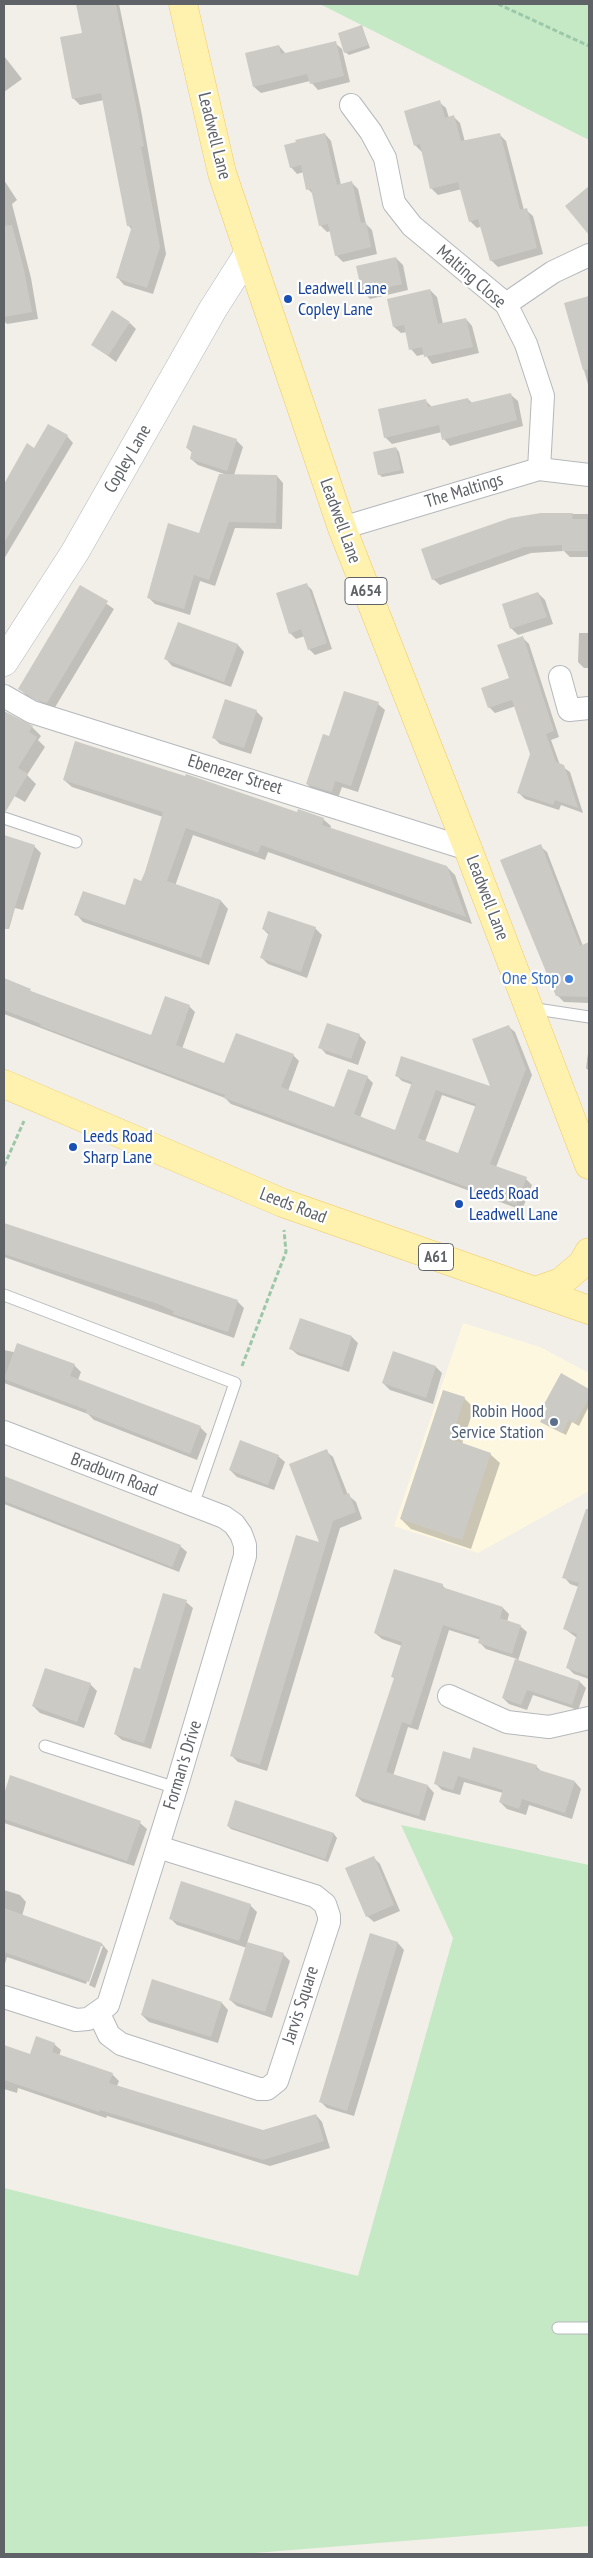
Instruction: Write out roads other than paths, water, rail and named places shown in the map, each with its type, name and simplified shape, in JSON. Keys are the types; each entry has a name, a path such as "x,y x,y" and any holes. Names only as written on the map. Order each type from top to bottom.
{"main road":[{"name":"Leadwell Lane","path":"183,4 222,173 342,528 530,1008 589,1165"},
{"name":"Leeds Road","path":"4,1084 283,1203 589,1310"},
{"path":"535,1291 561,1282 582,1264 589,1252"}],"street":[{"name":"Malting Close","path":"351,105 371,132 385,158 394,203 412,226 506,304 526,344 543,396 539,469"},
{"name":"Copley Lane","path":"4,662 75,552 213,309 248,254"},
{"path":"506,304 553,272 589,255"},
{"name":"The Maltings","path":"342,528 539,469 589,475"},
{"path":"560,677 569,710 589,708"},
{"name":"Ebenezer Street","path":"4,696 32,712 468,849"},
{"name":"Bradburn Road","path":"4,1432 224,1517"},
{"name":"Forman's Drive","path":"99,2014 108,2005 113,1995 245,1556 240,1534 234,1524 224,1517"},
{"path":"449,1696 507,1722 549,1727 589,1718"},
{"name":"Jarvis Square","path":"99,2014 109,2035 121,2044 259,2089 267,2089 277,2081 328,1922 326,1904 315,1896 158,1847"},
{"path":"4,1997 76,2020 88,2019 99,2014"}],"lane":[{"path":"4,818 76,842"},
{"path":"530,1008 589,1017"},
{"path":"4,1295 235,1383 193,1505"},
{"path":"45,1746 176,1788"},
{"path":"558,2328 589,2328"}],"place":[{"name":"Leadwell Lane Copley Lane","path":"288,299"},
{"name":"One Stop","path":"569,979"},
{"name":"Leeds Road Sharp Lane","path":"73,1147"},
{"name":"Leeds Road Leadwell Lane","path":"459,1204"},
{"name":"Robin Hood Service Station","path":"554,1422"}]}
